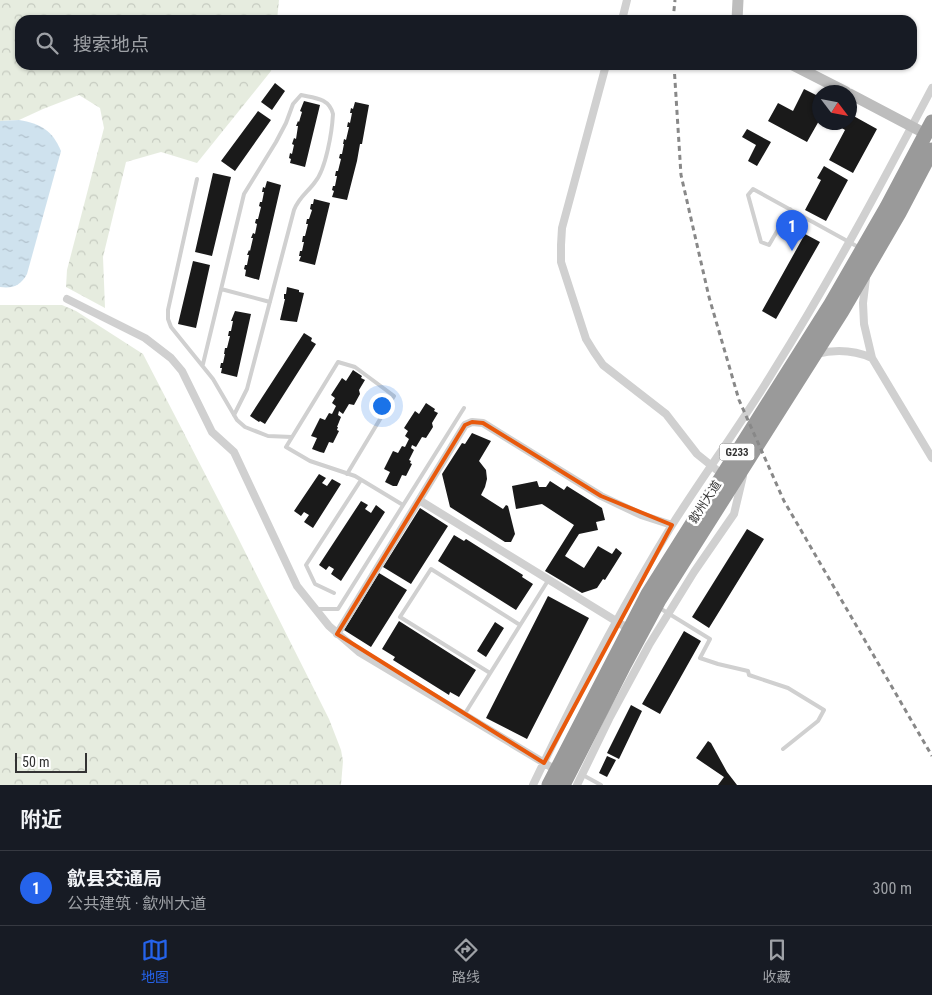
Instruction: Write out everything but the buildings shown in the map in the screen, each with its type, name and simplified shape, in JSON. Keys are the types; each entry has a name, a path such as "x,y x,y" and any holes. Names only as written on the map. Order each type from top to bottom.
{"highway":[{"name":"歙州大道","path":"563,785 563,769 623,625 672,554 717,471 800,356 863,250 929,128"},
{"name":"歙州大道","path":"549,785 563,769 662,609 693,545 816,354 931,154"}],"street":[{"path":"623,15 627,0"},
{"path":"737,15 738,0"},
{"path":"605,70 562,228 561,262 586,339 598,359 603,365 666,414 673,421 690,447 717,471"},
{"path":"803,70 832,85"},
{"path":"419,500 623,625 672,526 717,471 849,242 932,88"},
{"path":"857,98 912,127 929,128"},
{"path":"867,268 863,313 866,336 872,358 932,458"},
{"path":"67,299 155,344 182,371 212,432 234,452 298,586 315,610 336,634 359,652 464,715 563,769 577,785"},
{"path":"816,354 831,351 850,351 872,358"},
{"path":"336,634 465,424 479,422 601,496 641,515 672,526"},
{"path":"533,785 563,769"}],"lane":[{"path":"203,364 244,194 276,142 293,104 302,96 316,98 327,103 333,114 324,167 316,181 296,205 247,389 234,415"},
{"path":"198,179 168,310 168,319 171,326 203,364 222,392 237,420 245,427 268,436 292,437"},
{"path":"790,209 769,245 765,245 761,242 748,195 753,188 863,250"},
{"path":"221,289 270,302"},
{"path":"347,474 394,396 355,367 338,362 286,447 310,461 361,480 403,505"},
{"path":"315,610 338,609 464,408"},
{"path":"334,594 316,584 306,565 361,480"},
{"path":"490,674 400,617 431,569 520,625"},
{"path":"464,715 549,580"},
{"path":"662,609 710,639 700,658 748,671 749,675 788,688 824,710 818,721 783,749"},
{"path":"563,769 601,785"}],"highlighted area":[{"path":"472,422 483,423 601,496 672,525 544,763 337,634 465,425"}],"green space":[{"path":"0,0 279,0 278,15 15,15 15,70 271,70 197,163 161,152 126,162 103,257 105,308 66,287 67,270 104,128 100,108 79,95 19,120 0,121"},
{"path":"0,305 62,305 76,311 143,354 329,719 341,750 343,761 341,785 0,785"}],"water":[{"path":"19,120 45,129 54,138 61,151 27,274 22,281 13,287 0,287 0,121"}],"railway":[{"path":"674,15 675,0"},
{"path":"674,70 681,175 709,297 739,400 784,501 932,756"}],"place":[{"name":"歙县交通局","path":"792,251"}]}
